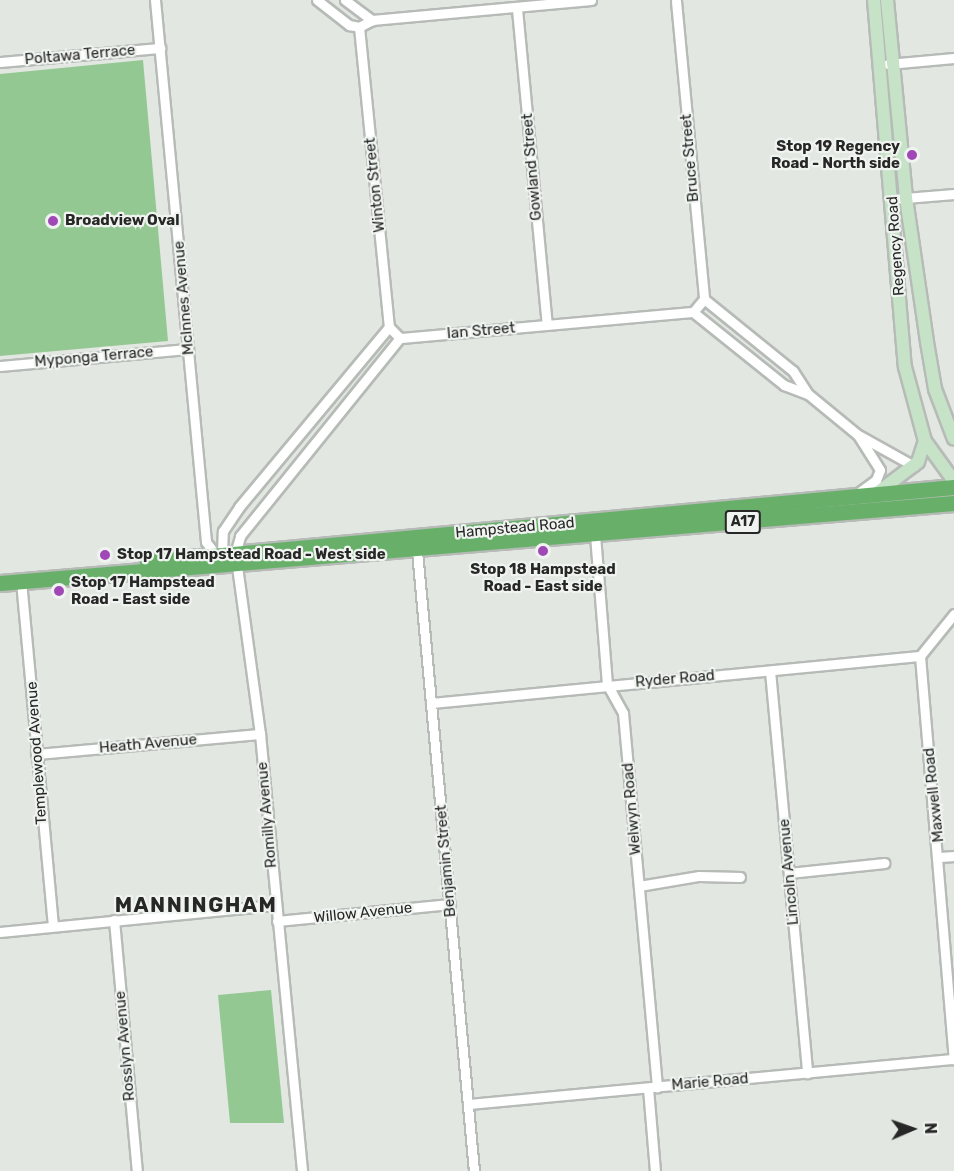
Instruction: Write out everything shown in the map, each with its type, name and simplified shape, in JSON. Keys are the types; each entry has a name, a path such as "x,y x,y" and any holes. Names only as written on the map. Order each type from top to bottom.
{"highway":[{"name":"Hampstead Road","path":"594,528 877,493 954,487"},
{"name":"Hampstead Road","path":"0,583 224,560 594,528 954,503"}],"main road":[{"name":"Regency Road","path":"874,0 893,199 905,367 925,441 954,481"},
{"name":"Regency Road","path":"887,0 906,198 935,389 954,439"},
{"path":"877,493 914,466 925,441"}],"street":[{"name":"McInnes Avenue","path":"155,0 206,542 224,560"},
{"path":"318,0 350,25 359,27 372,20 517,9 591,0"},
{"path":"345,0 372,20"},
{"name":"Bruce Street","path":"676,0 704,298"},
{"name":"Gowland Street","path":"517,9 547,325"},
{"name":"Winton Street","path":"359,27 389,327"},
{"name":"Poltawa Terrace","path":"0,62 160,48"},
{"path":"880,65 954,58"},
{"path":"893,199 954,194"},
{"path":"808,394 784,385 693,312 704,298 793,371 808,394 858,435 914,466"},
{"name":"Ian Street","path":"400,338 693,312"},
{"path":"389,327 400,338 240,536 224,560 223,531 239,507 389,327"},
{"name":"Myponga Terrace","path":"0,366 188,348"},
{"path":"854,496 876,480 880,470 858,435"},
{"name":"Welwyn Road","path":"594,528 607,684 623,712 639,886 655,1171"},
{"name":"Benjamin Street","path":"417,544 474,1171"},
{"name":"Romilly Avenue","path":"224,560 260,734 302,1171"},
{"name":"Templewood Avenue","path":"21,581 53,926"},
{"path":"920,656 954,614"},
{"name":"Ryder Road","path":"431,703 607,684 920,656"},
{"name":"Maxwell Road","path":"920,656 940,857 953,1060"},
{"name":"Lincoln Avenue","path":"770,671 807,1073"},
{"name":"Heath Avenue","path":"36,754 260,734"},
{"path":"940,857 954,856"},
{"path":"789,873 884,862"},
{"path":"639,886 699,876 741,877"},
{"name":"Willow Avenue","path":"278,921 450,904"},
{"path":"0,932 275,905"},
{"name":"Rosslyn Avenue","path":"114,920 137,1171"},
{"name":"Marie Road","path":"468,1104 953,1060"}],"green space":[{"path":"143,60 168,341 0,356 0,74"},
{"path":"271,990 284,1123 230,1123 218,995"}],"place":[{"name":"Stop 19 Regency Road - North side","path":"912,155"},
{"name":"Broadview Oval","path":"53,221"},
{"name":"Stop 18 Hampstead Road - East side","path":"543,551"},
{"name":"Stop 17 Hampstead Road - West side","path":"105,555"},
{"name":"Stop 17 Hampstead Road - East side","path":"59,591"}],"district":[{"name":"MANNINGHAM","path":"196,905"}]}
